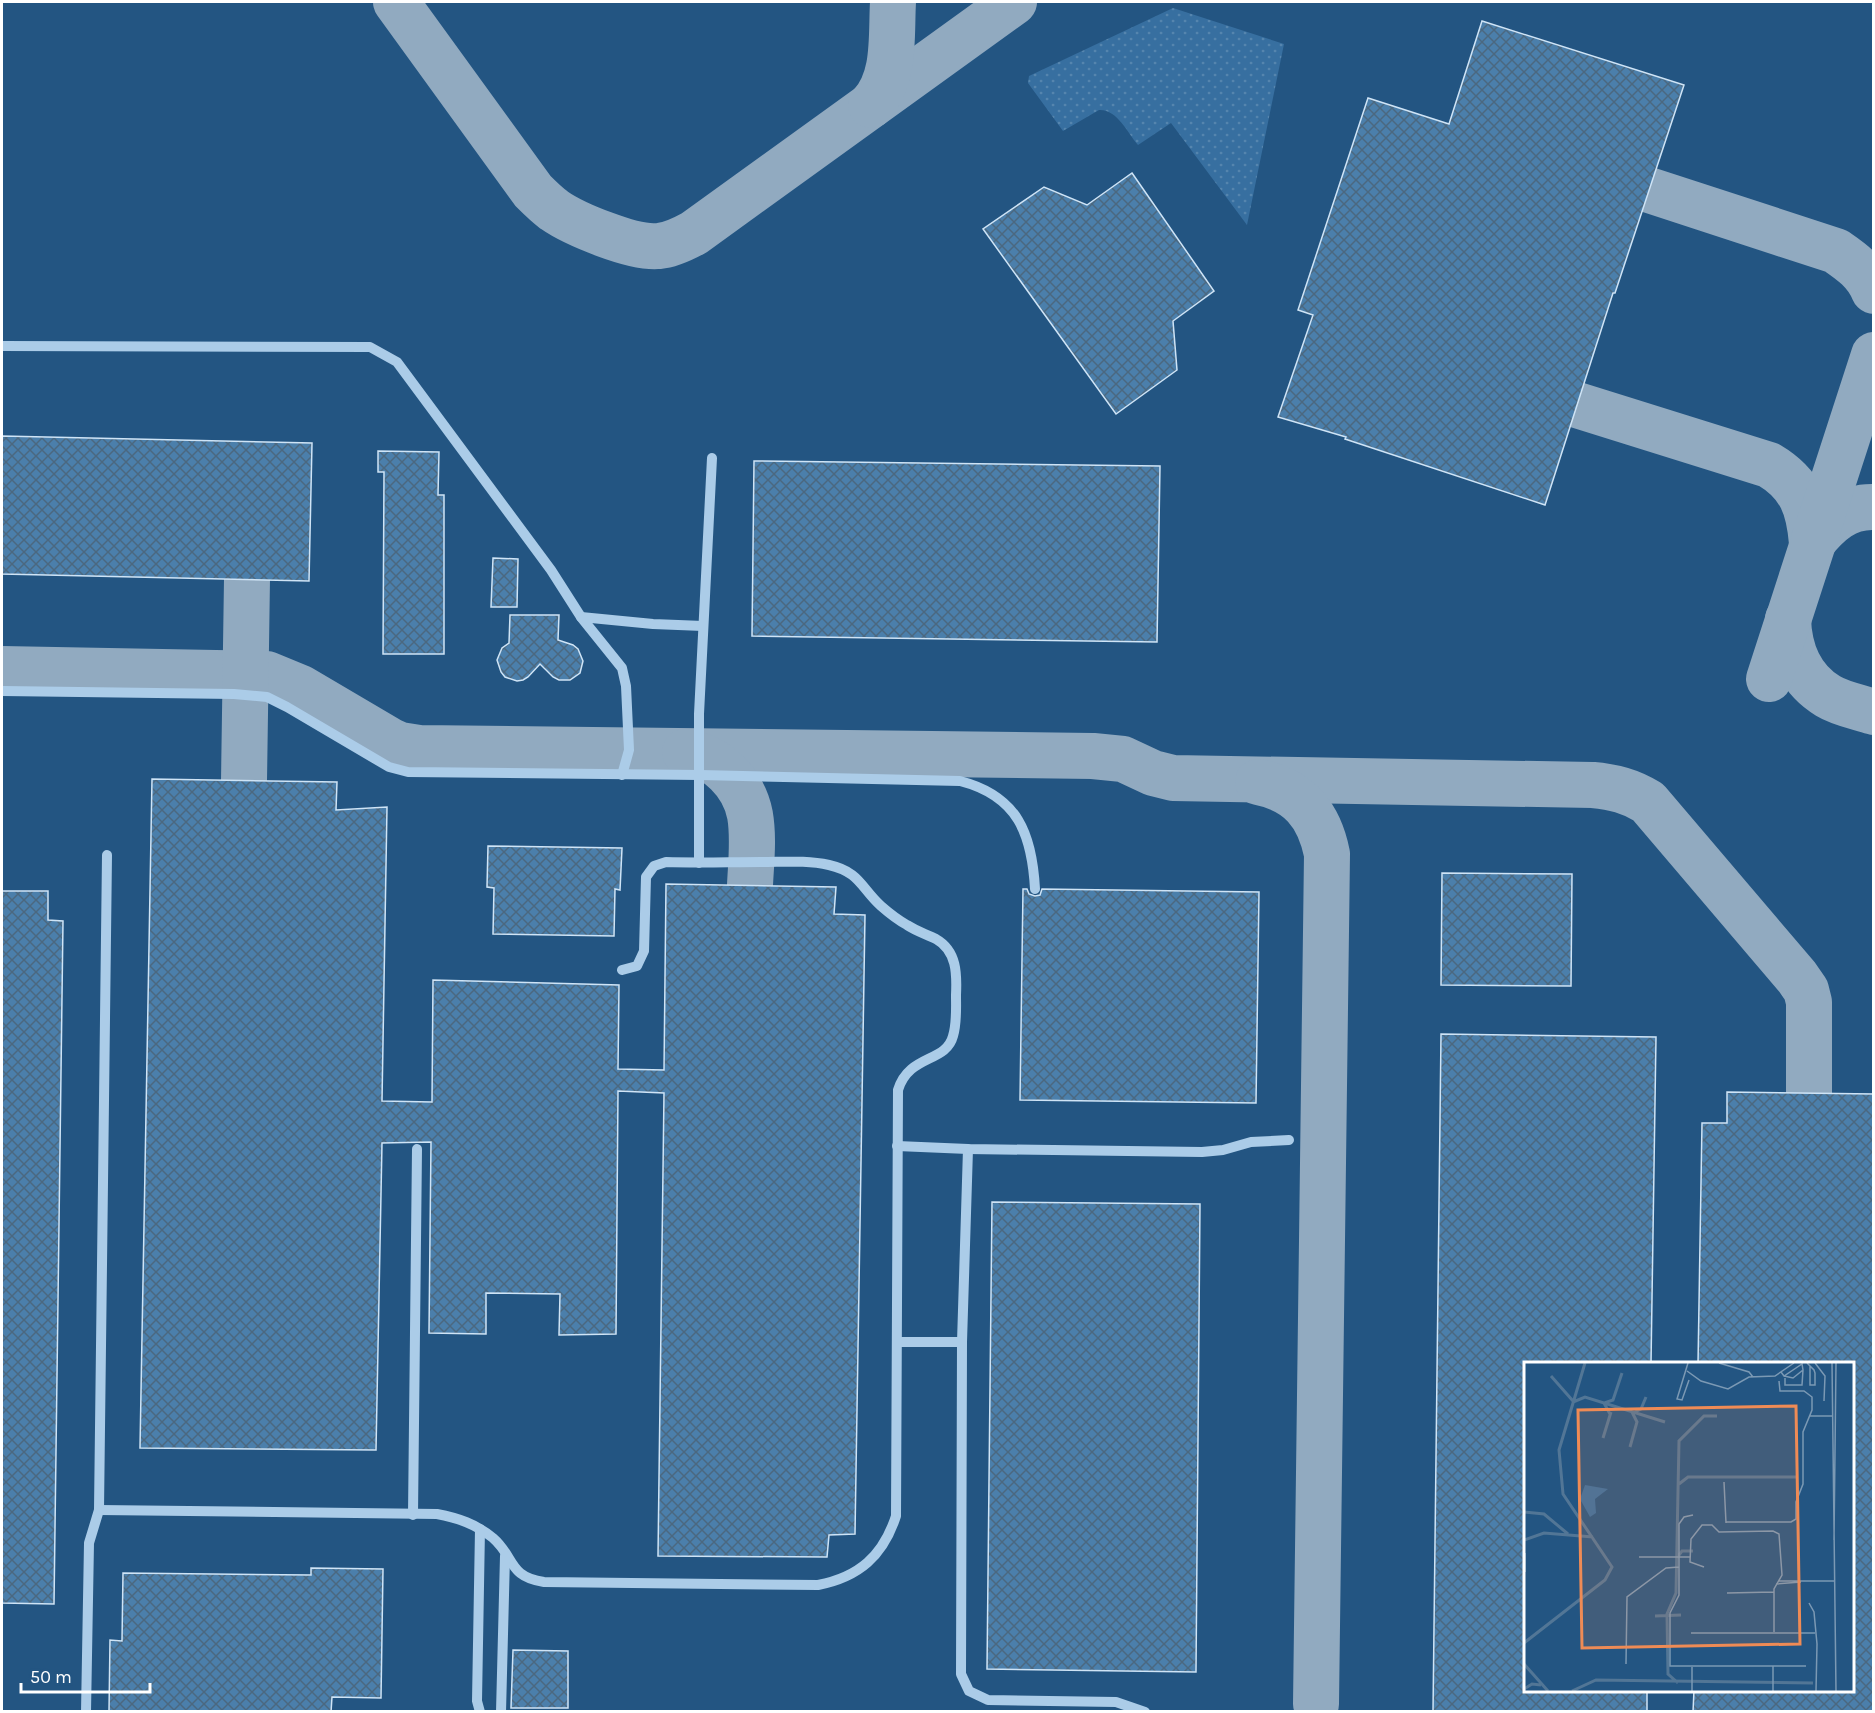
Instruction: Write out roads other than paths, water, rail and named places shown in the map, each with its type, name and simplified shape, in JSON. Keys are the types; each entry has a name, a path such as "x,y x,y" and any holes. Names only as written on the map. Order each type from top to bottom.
{"lane":[{"path":"2,346 370,347 397,362 551,570 581,617 622,668 626,686 629,750 622,776"},
{"path":"699,862 699,714 712,458"},
{"path":"581,617 704,626"},
{"path":"2,691 234,694 267,697 287,706 389,767 408,772 960,781 976,785 1003,802 1017,816 1027,836 1031,851 1035,889"},
{"path":"86,1712 89,1543 99,1510 107,855"},
{"path":"99,1510 437,1514 457,1518 480,1529 494,1539 510,1563 528,1580 544,1582 818,1585 834,1582 867,1565 890,1533 896,1516 898,1090 901,1080 909,1069 941,1053 950,1045 956,1024 957,974 952,957 937,939 905,925 879,905 858,878 844,869 800,862 666,862 654,866 646,877 644,951 638,966 622,970"},
{"path":"897,1146 1202,1152 1223,1150 1251,1142 1289,1140"},
{"path":"413,1515 417,1149"},
{"path":"968,1149 962,1342 959,1656 961,1674 969,1691 988,1700 1116,1702 1145,1712"},
{"path":"897,1342 962,1342"},
{"path":"480,1529 477,1701 480,1712"},
{"path":"501,1712 505,1553"}]}
